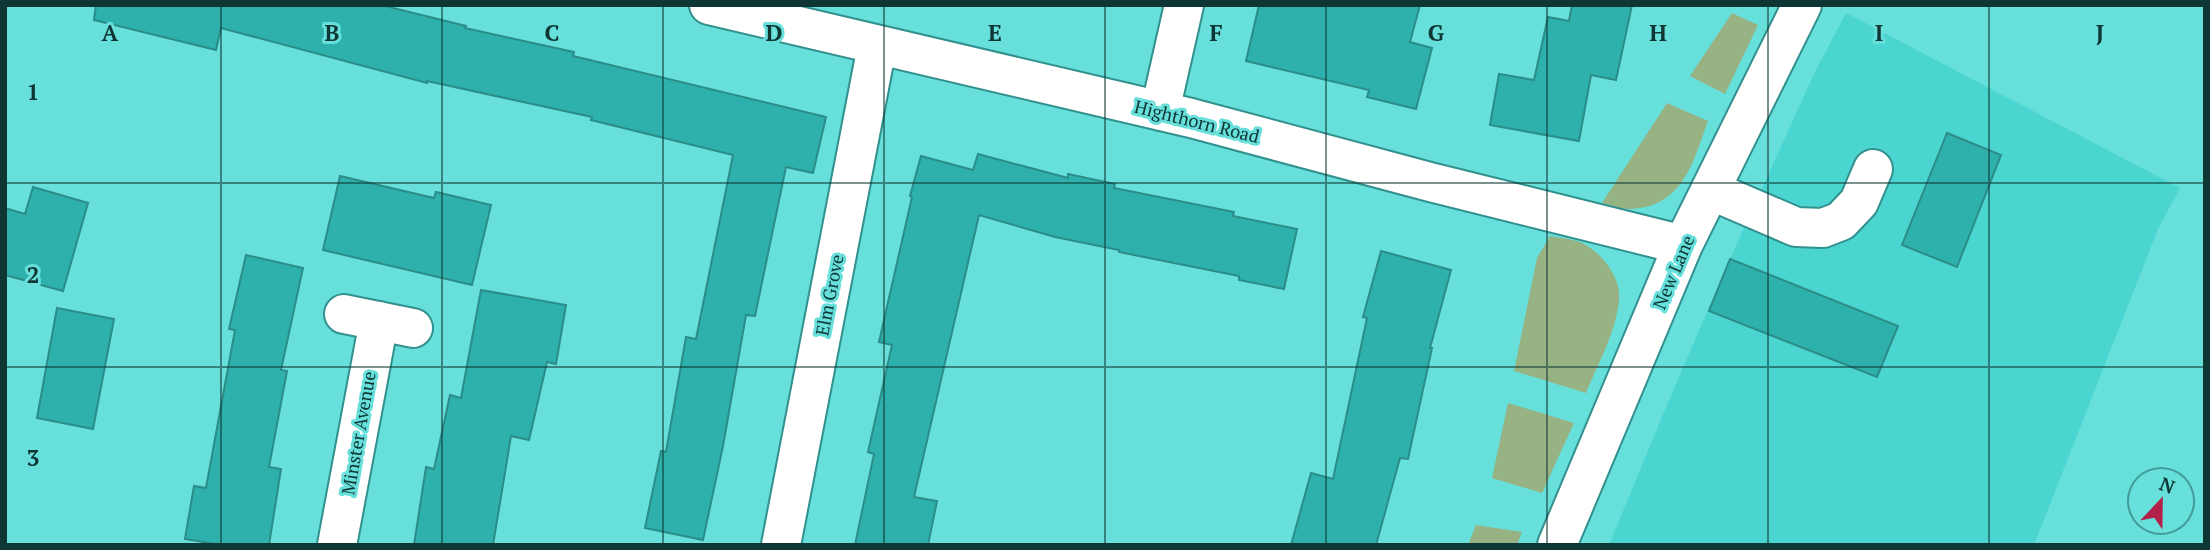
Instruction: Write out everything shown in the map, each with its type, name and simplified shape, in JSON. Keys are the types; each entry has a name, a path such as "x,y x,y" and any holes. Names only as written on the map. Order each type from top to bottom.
{"street":[{"name":"Highthorn Road","path":"709,5 1160,111 1683,245"},
{"path":"1160,111 1184,5"},
{"name":"New Lane","path":"1558,545 1683,245 1802,5"},
{"name":"Elm Grove","path":"781,545 877,46"},
{"path":"1710,190 1796,226 1823,228 1841,220 1859,202 1873,169"},
{"name":"Minster Avenue","path":"337,545 378,321"}],"shaded area":[{"path":"1732,13 1758,25 1725,94 1690,76"},
{"path":"1846,13 2180,188 2158,229 2034,545 1609,545 1730,259 1814,74"},
{"path":"1667,103 1708,121 1691,167 1683,180 1674,192 1662,201 1647,207 1626,209 1602,203"},
{"path":"1550,236 1589,247 1603,259 1617,283 1619,300 1614,324 1586,393 1514,371 1537,258"},
{"path":"1508,403 1574,423 1542,493 1492,478"},
{"path":"1476,525 1522,532 1517,545 1468,545"}],"building":[{"path":"96,5 381,5 466,26 465,28 574,52 573,56 826,117 813,173 786,167 755,316 746,315 703,540 645,528 661,451 666,452 686,337 696,339 733,155 591,120 592,117 427,83 221,28 216,50 94,20"},
{"path":"1259,5 1420,5 1410,42 1432,48 1416,109 1367,97 1369,90 1246,61"},
{"path":"1572,5 1632,5 1616,80 1591,75 1579,141 1490,125 1499,74 1534,80 1548,17 1569,21"},
{"path":"1947,133 2001,155 1957,267 1902,245"},
{"path":"978,154 1068,178 1068,174 1115,184 1114,188 1234,212 1233,216 1297,229 1284,289 1239,280 1239,276 1055,237 979,215 914,497 937,501 928,545 855,545 874,454 868,452 892,345 879,342 921,156 973,170"},
{"path":"340,176 434,198 436,192 491,205 472,285 323,250"},
{"path":"33,187 88,203 63,291 5,275 5,208 25,214"},
{"path":"1381,251 1451,270 1430,348 1408,459 1400,458 1376,545 1291,545 1311,473 1333,479 1367,318 1363,317"},
{"path":"246,255 303,268 281,370 287,371 269,467 281,469 269,545 221,545 185,539 194,486 206,488 235,330 229,329"},
{"path":"1730,259 1898,326 1877,377 1709,311"},
{"path":"481,290 566,305 556,364 547,362 529,440 511,436 493,545 414,545 426,467 434,469 450,395 461,398"},
{"path":"57,308 114,319 93,429 37,418"}]}
